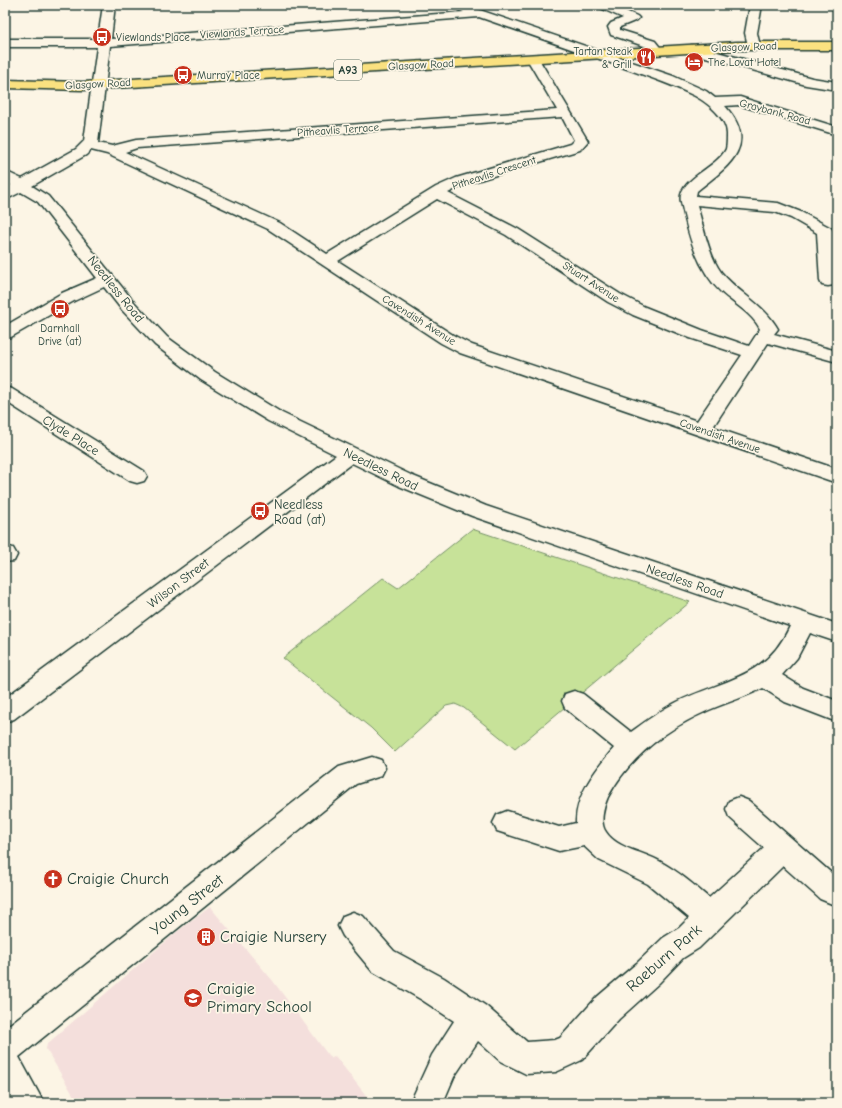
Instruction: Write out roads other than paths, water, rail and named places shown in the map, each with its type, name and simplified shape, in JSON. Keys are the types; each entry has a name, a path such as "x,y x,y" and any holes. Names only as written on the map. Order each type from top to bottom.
{"main road":[{"name":"Glasgow Road","path":"5,84 52,86 99,85 692,49 754,46 837,46"}],"street":[{"path":"5,195 81,152 88,146 92,138 109,5"},
{"path":"454,5 668,78 712,102 721,109 732,125 735,141 728,157 690,189 688,200 706,260 714,274 727,288 768,324 769,329 701,430"},
{"path":"602,5 633,18 615,25 615,32 651,44 657,51"},
{"path":"743,5 755,6 751,33 754,46"},
{"name":"Viewlands Terrace","path":"5,43 104,43 479,14"},
{"path":"692,49 811,82 837,86"},
{"name":"Pitheavlis Crescent","path":"327,261 437,193 461,182 575,147 581,141 533,58"},
{"name":"Graybank Road","path":"712,102 740,101 837,130"},
{"name":"Pitheavlis Terrace","path":"112,151 136,144 565,113"},
{"name":"Cavendish Avenue","path":"88,146 100,147 112,151 274,226 447,339 466,349 837,476"},
{"name":"Needless Road","path":"5,175 31,190 43,200 133,312 161,341 208,376 276,417 424,490 486,514 837,633"},
{"name":"Stuart Avenue","path":"437,193 512,232 614,298 639,311 696,334 754,353"},
{"path":"688,200 778,208 796,215 825,231 828,281"},
{"path":"5,333 86,288 108,280"},
{"path":"5,318 25,322"},
{"path":"765,337 837,357"},
{"name":"Clyde Place","path":"5,393 137,476"},
{"name":"Wilson Street","path":"5,712 351,454"},
{"path":"507,823 559,840 591,832 589,812 598,789 632,747 648,733 685,709 763,676 776,666 788,651 804,621"},
{"path":"763,676 794,695 837,712"},
{"path":"574,701 632,747"},
{"name":"Young Street","path":"5,1048 348,775 372,768"},
{"path":"739,809 830,890 837,893"},
{"name":"Raeburn Park","path":"353,926 383,961 433,989 476,1017 511,1050 520,1056 526,1058 556,1056 571,1049 608,1008 648,973 673,948 689,938 710,917 656,874 608,850 597,842 591,832"},
{"path":"710,917 783,848"},
{"path":"426,1103 443,1066 476,1017"},
{"path":"5,1063 28,1103"}],"place":[{"name":"Viewlands Place","path":"102,37"},
{"name":"Tartan Steak & Grill","path":"646,57"},
{"name":"The Lovat Hotel","path":"694,62"},
{"name":"Murray Place","path":"183,75"},
{"name":"Darnhall Drive (at)","path":"60,309"},
{"name":"Needless Road (at)","path":"260,511"},
{"name":"Craigie Church","path":"53,879"},
{"name":"Craigie Nursery","path":"206,937"},
{"name":"Craigie Primary School","path":"193,998"}]}
